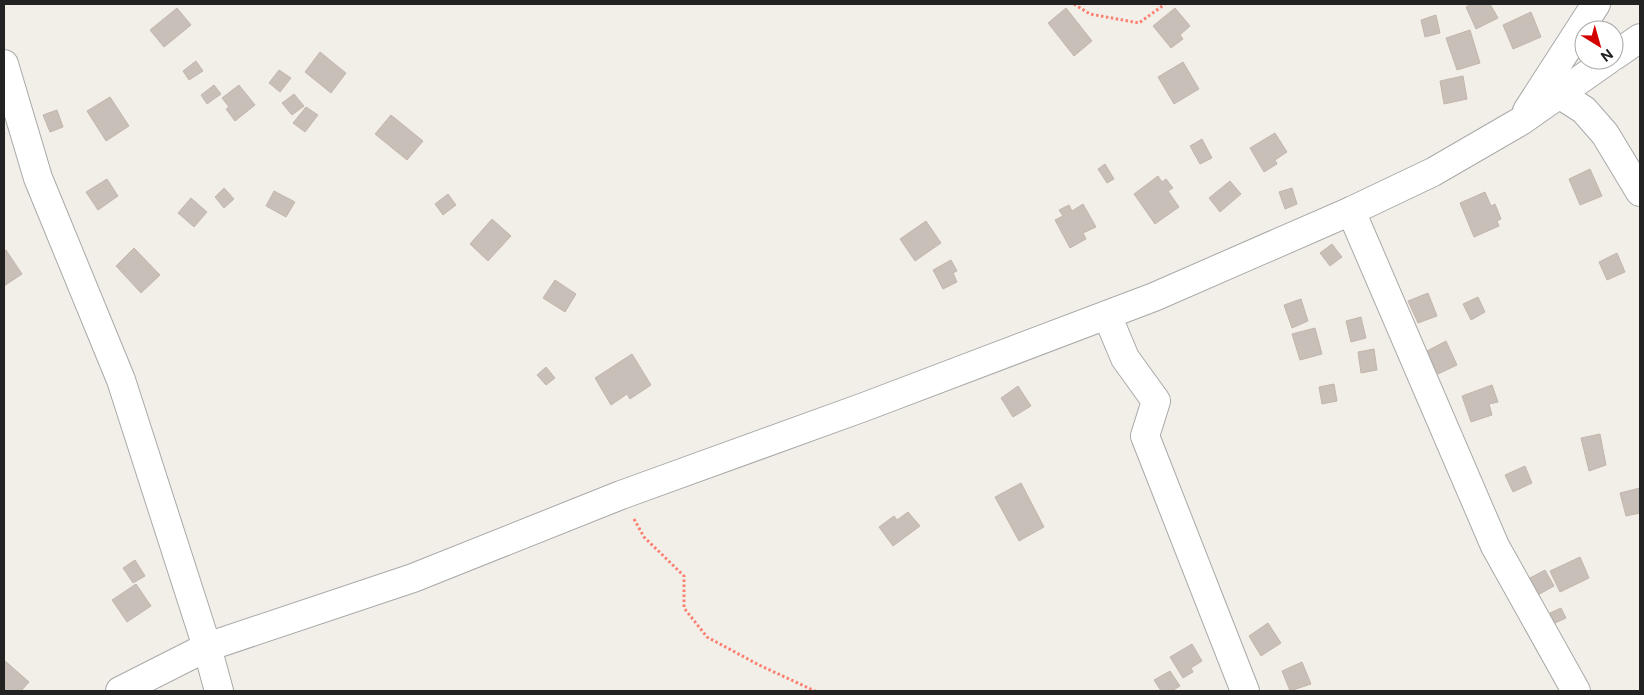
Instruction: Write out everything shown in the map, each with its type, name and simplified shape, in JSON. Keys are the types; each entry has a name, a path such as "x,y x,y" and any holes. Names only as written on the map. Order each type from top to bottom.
{"street":[{"path":"1565,48 1574,4"},
{"path":"1521,120 1565,48 1596,4"},
{"path":"1624,49 1640,38"},
{"path":"4,64 38,178 121,380 207,647 219,691"},
{"path":"120,691 207,647 413,578 620,495 864,407 1154,297 1351,211 1433,172 1521,120 1594,70"},
{"path":"1559,94 1584,110 1605,134 1640,192"},
{"path":"1351,211 1496,546 1576,691"},
{"path":"1107,315 1125,358 1156,401 1145,436 1245,691"}],"path":[{"path":"1074,4 1090,14 1140,23 1165,4"},
{"path":"620,495 644,537 684,576 684,608 707,638 759,666 815,691"}],"building":[{"path":"1472,4 1490,4 1498,18 1476,29 1466,7"},
{"path":"177,8 191,25 164,47 150,30"},
{"path":"1066,8 1092,41 1074,56 1048,23"},
{"path":"1175,8 1190,26 1180,35 1183,39 1171,48 1153,26"},
{"path":"1531,12 1541,37 1513,49 1503,25"},
{"path":"1436,15 1440,33 1425,37 1421,20"},
{"path":"1470,30 1480,63 1457,70 1446,38"},
{"path":"320,52 346,73 331,93 305,72"},
{"path":"196,61 203,71 189,80 183,71"},
{"path":"1183,62 1199,89 1174,104 1158,77"},
{"path":"279,70 291,78 280,92 269,83"},
{"path":"1463,76 1467,99 1444,104 1440,81"},
{"path":"214,85 221,94 207,104 201,95"},
{"path":"239,85 255,105 235,121 226,109 229,107 222,98"},
{"path":"294,94 304,106 292,115 282,103"},
{"path":"110,97 129,126 106,141 87,111"},
{"path":"306,107 318,115 305,132 293,123"},
{"path":"57,110 63,127 50,132 43,115"},
{"path":"391,115 423,141 407,160 375,134"},
{"path":"1275,133 1287,152 1275,160 1277,164 1264,172 1250,148"},
{"path":"1202,139 1212,158 1200,164 1190,146"},
{"path":"1105,164 1114,179 1107,183 1098,169"},
{"path":"1590,169 1602,196 1580,205 1569,179"},
{"path":"1158,176 1162,182 1166,179 1173,188 1168,191 1179,207 1155,224 1134,194"},
{"path":"107,179 118,196 98,210 86,192"},
{"path":"1230,181 1241,194 1220,212 1209,198"},
{"path":"224,188 234,199 224,208 215,197"},
{"path":"1292,188 1297,204 1285,209 1279,192"},
{"path":"274,191 295,202 286,217 266,206"},
{"path":"1485,192 1491,206 1495,204 1501,219 1497,221 1499,226 1474,237 1460,203"},
{"path":"448,194 456,205 443,215 435,204"},
{"path":"191,198 207,212 194,227 178,213"},
{"path":"1083,204 1096,227 1083,233 1086,239 1070,248 1055,220 1063,216 1059,210 1069,205 1072,211"},
{"path":"492,219 511,236 488,261 470,244"},
{"path":"926,221 941,243 915,261 900,239"},
{"path":"1332,244 1342,257 1330,266 1320,253"},
{"path":"134,248 160,275 141,293 116,266"},
{"path":"6,250 22,274 4,286 4,251"},
{"path":"1617,253 1625,272 1607,280 1599,262"},
{"path":"951,260 957,271 953,273 957,282 943,289 933,270"},
{"path":"555,280 576,294 565,312 543,298"},
{"path":"1428,293 1437,316 1418,323 1408,301"},
{"path":"1478,297 1485,312 1471,320 1463,304"},
{"path":"1301,299 1308,321 1292,328 1284,305"},
{"path":"1361,317 1366,338 1351,342 1346,321"},
{"path":"1315,328 1322,354 1300,360 1292,334"},
{"path":"1446,341 1457,365 1438,374 1427,351"},
{"path":"1374,349 1377,370 1361,373 1358,352"},
{"path":"632,354 651,385 630,399 627,394 611,405 595,378"},
{"path":"546,367 555,378 546,385 537,375"},
{"path":"1334,384 1337,401 1322,404 1319,387"},
{"path":"1492,385 1498,402 1489,404 1492,415 1471,422 1462,396"},
{"path":"1018,386 1031,406 1013,417 1001,398"},
{"path":"1600,434 1606,465 1589,471 1581,438"},
{"path":"1525,466 1532,483 1513,492 1505,475"},
{"path":"1021,483 1044,527 1019,541 995,497"},
{"path":"1640,488 1640,513 1626,516 1620,493"},
{"path":"908,512 920,526 893,546 879,527 894,516 897,520"},
{"path":"1580,557 1589,578 1560,592 1550,571"},
{"path":"135,560 145,576 133,583 123,568"},
{"path":"1545,570 1554,586 1536,596 1528,579"},
{"path":"136,584 151,606 127,622 112,600"},
{"path":"1561,608 1566,618 1555,623 1550,613"},
{"path":"1268,623 1281,643 1261,656 1249,636"},
{"path":"1192,644 1202,661 1191,668 1193,672 1183,678 1170,657"},
{"path":"4,660 29,682 21,691 4,691"},
{"path":"1302,662 1311,684 1290,691 1282,671"},
{"path":"1170,671 1180,686 1172,691 1161,691 1154,680"}]}
